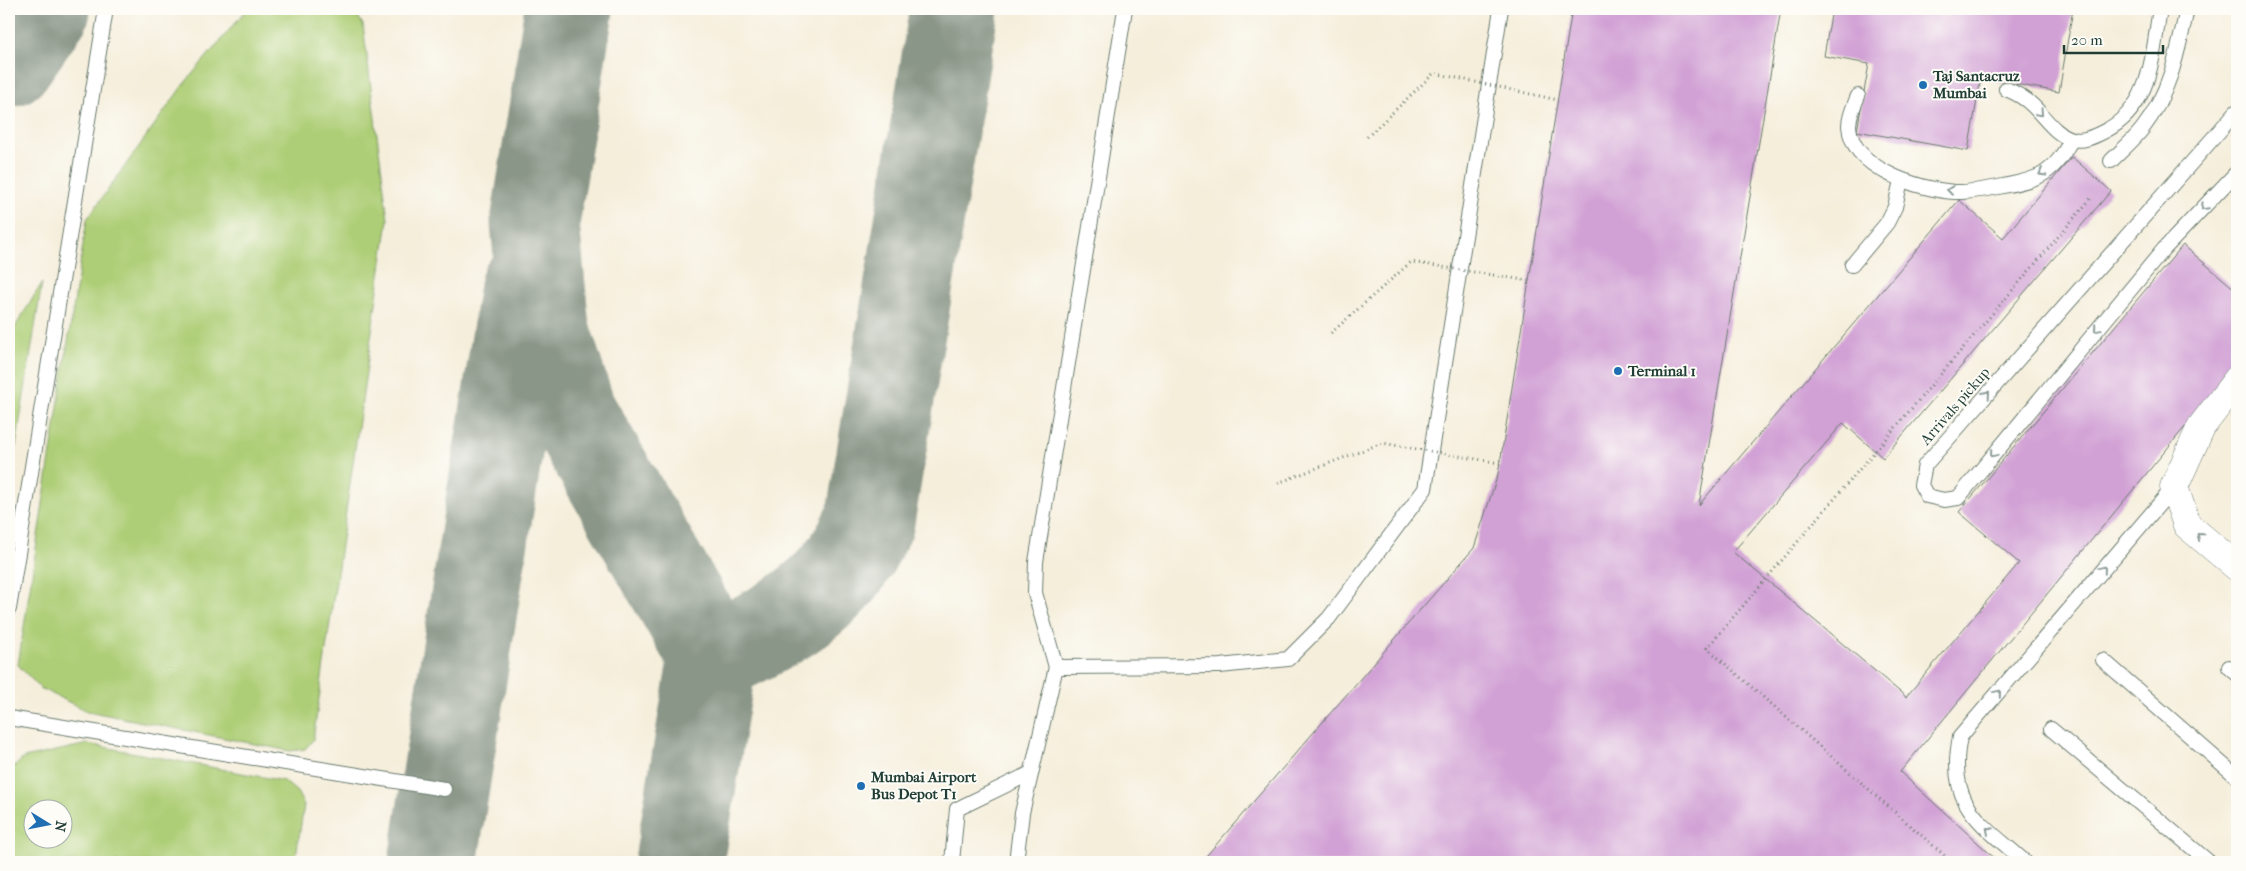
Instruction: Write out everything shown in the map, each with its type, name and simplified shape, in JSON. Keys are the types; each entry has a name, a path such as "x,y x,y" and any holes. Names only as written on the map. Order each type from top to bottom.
{"street":[{"path":"2237,380 2202,426 2174,487 2187,525 2237,567"}],"lane":[{"path":"9,609 106,9"},
{"path":"1016,862 1022,813 1056,667 1036,593 1036,562 1125,9"},
{"path":"1056,667 1220,666 1288,659 1329,618 1425,489 1501,9"},
{"path":"2006,89 2019,94 2055,130 2072,139 2090,138 2114,126 2126,118 2136,104 2150,69 2160,9"},
{"path":"2111,162 2142,130 2158,107 2177,56 2188,9"},
{"path":"1858,96 1851,114 1849,126 1854,143 1865,159 1901,180 1955,192 2026,181 2043,174 2059,161 2072,139"},
{"name":"Arrivals pickup","path":"2237,111 1925,465 1921,485 1927,496 1944,500 1958,498 2164,249 2237,172"},
{"path":"1852,264 1887,223 1895,207 1901,180"},
{"path":"2025,862 1972,815 1962,797 1956,779 1956,756 1960,738 2174,487"},
{"path":"2103,660 2237,777"},
{"path":"9,718 444,789"},
{"path":"2051,729 2209,862"},
{"path":"952,862 957,809 1031,773"}],"path":[{"path":"1367,137 1434,73 1558,100"},
{"path":"1952,862 1707,648 2093,196"},
{"path":"1331,333 1411,262 1530,281"},
{"path":"1278,483 1382,443 1500,463"}],"green space":[{"path":"247,9 354,9 363,25 388,220 313,740 305,749 290,751 87,711 40,688 18,665 87,219 183,85"},
{"path":"42,283 9,489 9,337"},
{"path":"88,744 284,781 297,792 304,805 295,862 9,862 9,771 24,758"}],"building":[{"name":"Terminal 1","path":"1572,9 1781,9 1699,505 1959,200 2003,238 2072,157 2111,191 1883,458 1843,423 1733,552 1906,697 2019,563 1959,512 2183,245 2237,291 2237,364 1900,772 1999,862 1201,862 1474,548 1498,474"},
{"name":"Taj Santacruz Mumbai","path":"1832,9 2073,9 2059,92 1981,78 1968,151 1857,131 1869,64 1824,56"}],"taxiway":[{"path":"9,62 46,9"},
{"path":"569,9 535,223 545,329 572,413 713,657 679,862"},
{"path":"713,657 749,640 784,620 816,597 847,563 870,521 954,9"},
{"path":"433,862 524,288"}],"place":[{"name":"Taj Santacruz Mumbai","path":"1923,85"},
{"name":"Terminal 1","path":"1618,371"},
{"name":"Mumbai Airport Bus Depot T1","path":"861,786"}]}
